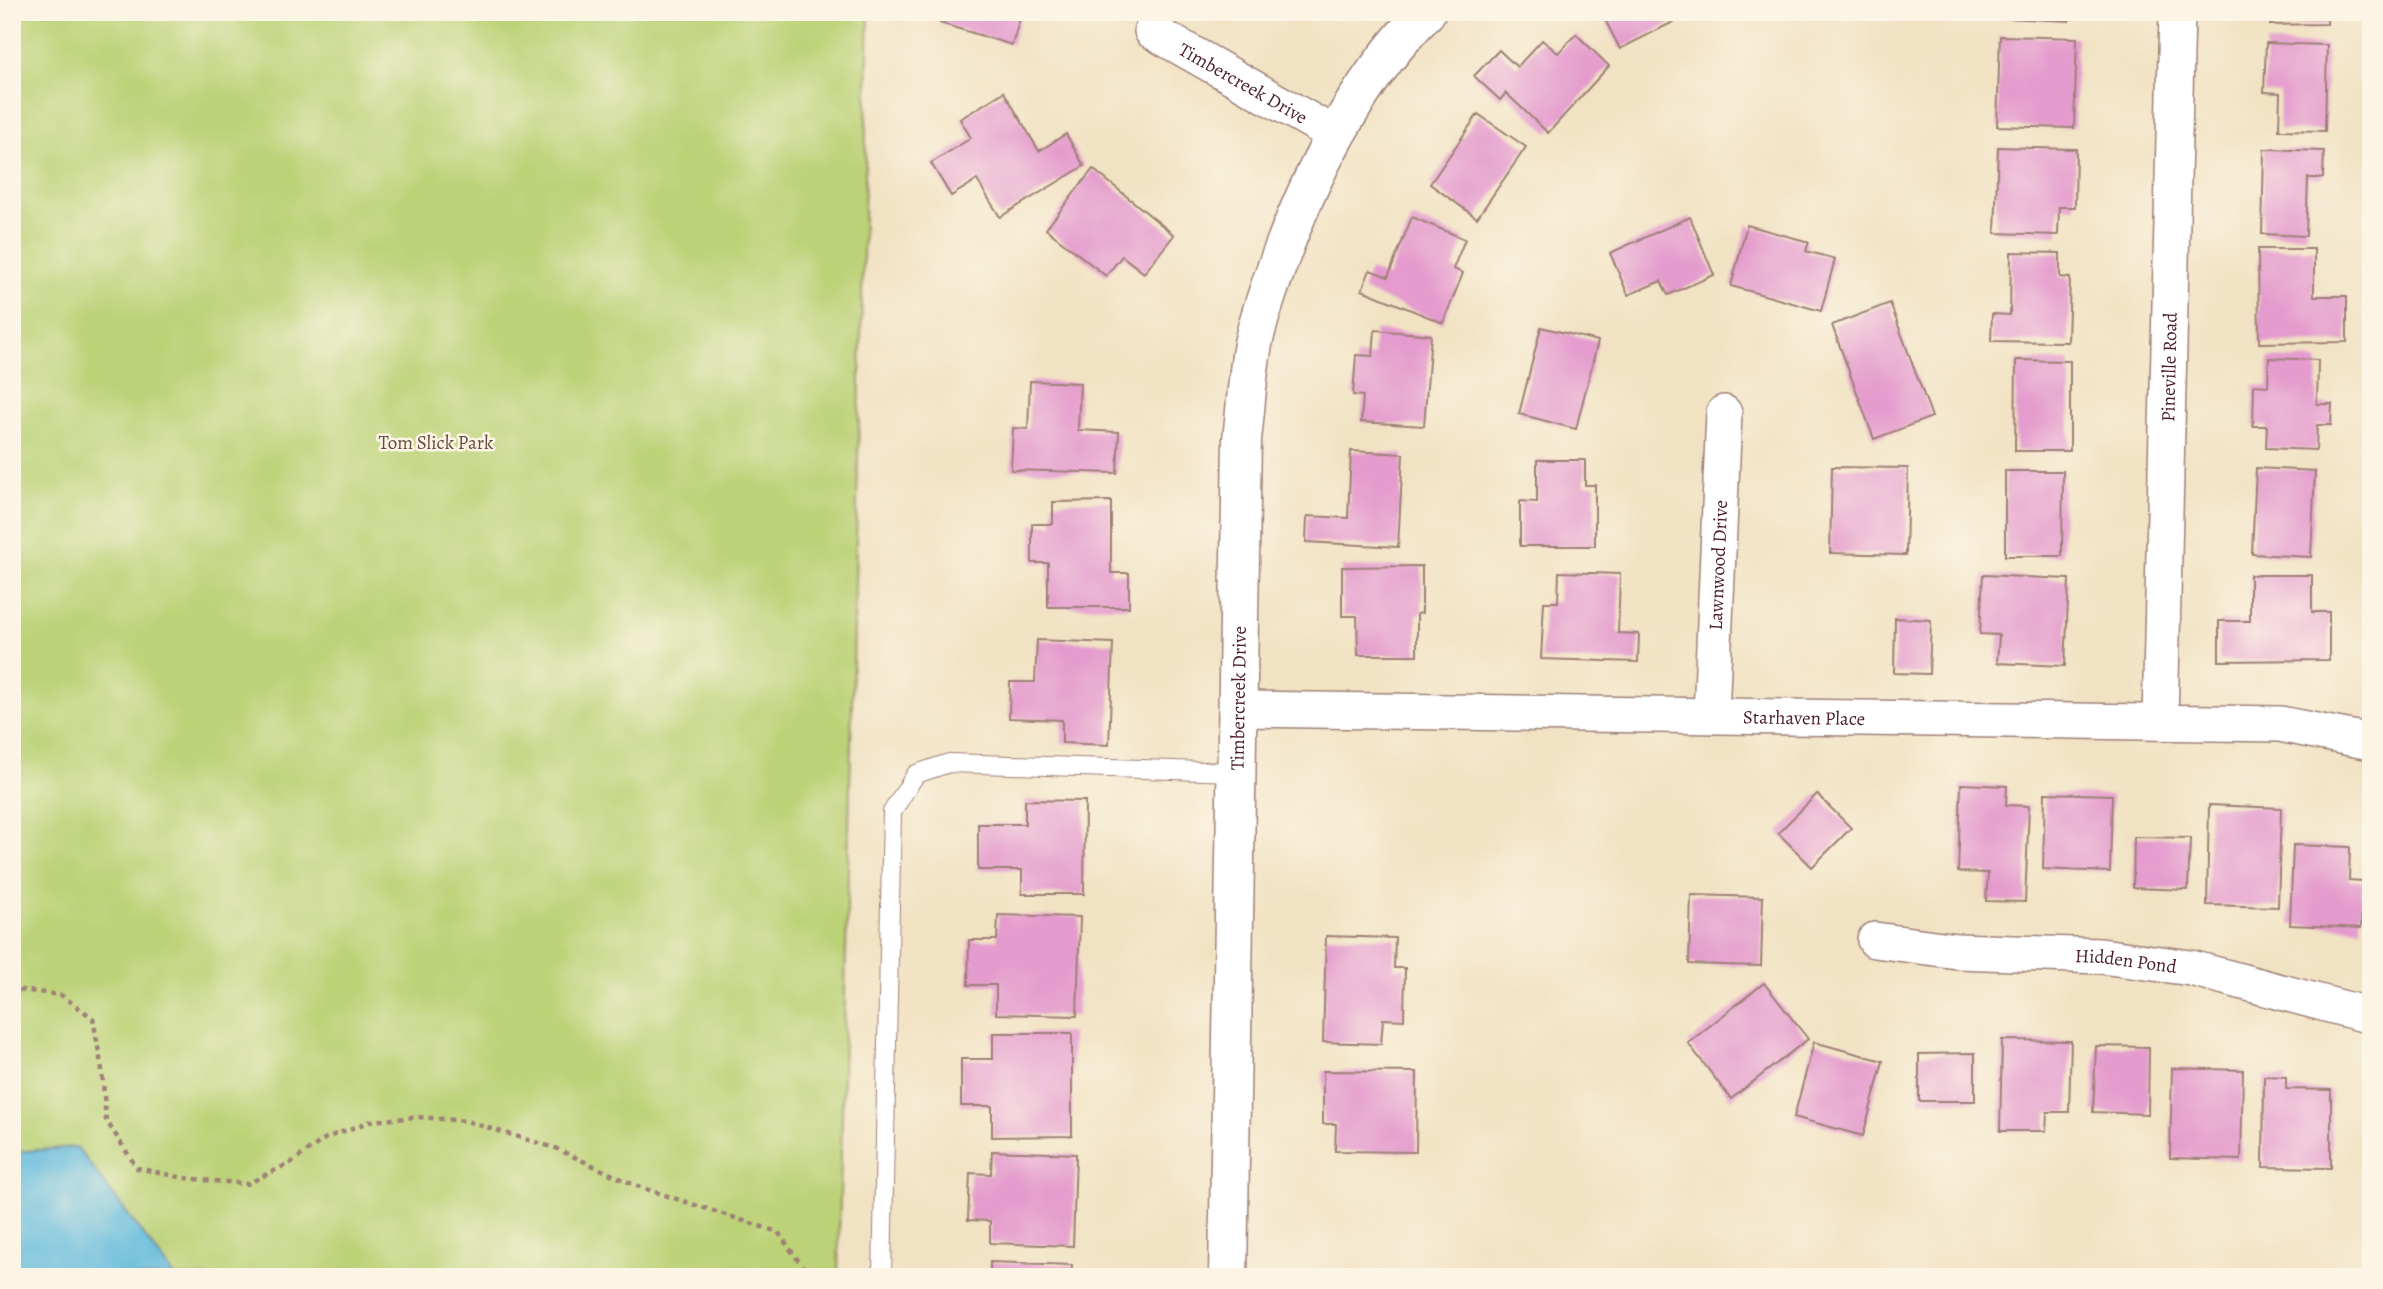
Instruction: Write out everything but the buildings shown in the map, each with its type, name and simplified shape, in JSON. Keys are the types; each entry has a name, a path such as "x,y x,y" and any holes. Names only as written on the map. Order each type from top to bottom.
{"street":[{"name":"Timbercreek Drive","path":"1228,1277 1242,439 1253,344 1268,291 1299,207 1334,134 1371,79 1426,12"},
{"name":"Pineville Road","path":"2160,722 2177,12"},
{"name":"Timbercreek Drive","path":"1152,31 1334,134"},
{"name":"Lawnwood Drive","path":"1711,715 1724,413"},
{"name":"Starhaven Place","path":"1237,709 2280,724 2371,742"},
{"name":"Hidden Pond","path":"1875,940 1957,951 2101,956 2191,968 2371,1016"}],"lane":[{"path":"882,1277 892,812 916,774 949,763 1236,772"}],"path":[{"path":"12,983 21,990 61,995 93,1018 102,1070 106,1120 137,1168 184,1178 247,1184 292,1162 326,1138 371,1121 418,1117 466,1121 555,1148 637,1186 778,1232 805,1270 806,1277"}],"green space":[{"name":"Tom Slick Park","path":"12,12 869,12 838,1277 12,1277"}],"water":[{"path":"77,1147 175,1277 12,1277 12,1152"}]}
